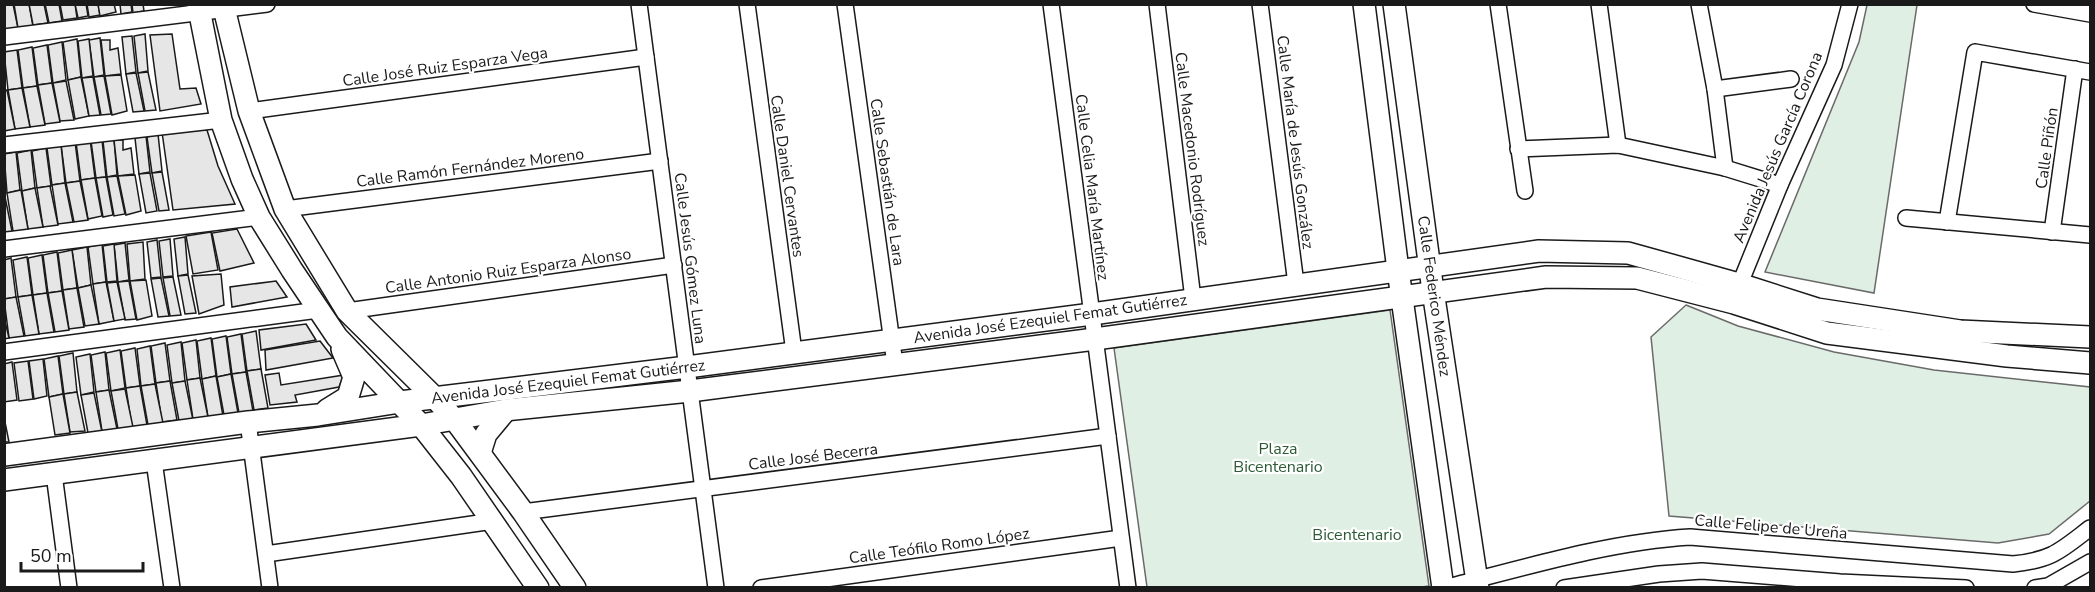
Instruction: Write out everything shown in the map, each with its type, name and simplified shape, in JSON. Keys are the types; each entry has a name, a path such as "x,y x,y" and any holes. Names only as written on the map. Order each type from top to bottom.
{"street":[{"path":"4,37 199,9 267,4"},
{"name":"Calle Jesús Gómez Luna","path":"639,4 716,588"},
{"name":"Calle Daniel Cervantes","path":"747,4 794,352"},
{"name":"Calle Sebastián de Lara","path":"845,4 895,364"},
{"name":"Calle Celia María Martínez","path":"1052,4 1128,588"},
{"name":"Calle Macedonio Rodríguez","path":"1157,4 1193,299"},
{"name":"Calle María de Jesús González","path":"1260,4 1296,284"},
{"name":"Calle Federico Méndez","path":"1364,4 1398,270 1443,588"},
{"name":"Calle Federico Méndez","path":"1394,4 1433,291 1478,583"},
{"path":"1498,4 1525,191"},
{"path":"1599,4 1618,145"},
{"path":"1699,4 1715,90 1725,168"},
{"name":"Avenida Jesús García Corona","path":"1736,293 1780,185 1834,65 1850,4"},
{"path":"2034,4 2090,12"},
{"path":"223,7 249,111 285,209 347,310 455,420 523,512 574,588"},
{"path":"199,9 221,120 242,179 259,217 337,337 421,425 461,476 538,588"},
{"path":"1947,222 1975,52 2091,72"},
{"name":"Calle José Ruiz Esparza Vega","path":"249,111 646,57"},
{"name":"Calle Piñón","path":"2052,232 2075,69"},
{"path":"1715,90 1791,79"},
{"path":"4,146 221,120"},
{"path":"1518,149 1618,145 1725,168 1780,185"},
{"name":"Calle Ramón Fernández Moreno","path":"285,209 660,161"},
{"path":"4,249 259,217"},
{"path":"1906,218 2091,235"},
{"name":"Avenida José Ezequiel Femat Gutiérrez","path":"4,455 1092,314 1539,251 1628,254 1736,293 1827,333 2007,356 2091,363"},
{"name":"Calle Antonio Ruiz Esparza Alonso","path":"347,310 674,265"},
{"name":"Avenida José Ezequiel Femat Gutiérrez","path":"4,480 421,425 506,410 690,391 1095,339 1546,277 1637,278 1949,329 2091,338"},
{"path":"4,352 318,310"},
{"path":"318,415 348,397 354,377 337,337"},
{"path":"480,453 486,434 506,410"},
{"path":"248,422 270,588"},
{"name":"Calle José Becerra","path":"523,512 1108,436"},
{"path":"154,461 172,588"},
{"path":"54,474 69,588"},
{"path":"266,554 493,521"},
{"name":"Calle Felipe de Ureña","path":"1443,588 1478,583 1594,552 1666,538 1690,537 2013,564 2035,561 2053,555 2091,528"},
{"name":"Calle Teófilo Romo López","path":"761,588 1121,538"},
{"path":"2035,588 2048,586 2091,562"},
{"path":"1564,588 1659,574 1702,572 1966,588"}],"green space":[{"path":"1867,5 1917,5 1874,293 1765,272 1859,42"},
{"path":"1686,305 1738,326 1834,352 1934,370 2090,387 2090,501 2049,534 1998,543 1669,516 1651,337"},
{"name":"Plaza Bicentenario","path":"1390,310 1429,586 1415,588 1147,587 1114,348"}],"building":[{"path":"4,4 13,4 18,28 4,30"},
{"path":"14,4 29,4 33,26 18,28"},
{"path":"29,4 44,4 48,23 33,25"},
{"path":"45,4 59,4 62,21 49,23"},
{"path":"60,4 75,4 77,18 63,20"},
{"path":"75,4 86,4 88,16 78,18"},
{"path":"87,4 98,4 100,15 89,17"},
{"path":"98,4 114,4 116,12 100,16"},
{"path":"120,4 131,4 132,12 121,14"},
{"path":"132,4 143,4 144,11 133,13"},
{"path":"145,34 148,71 138,73 134,36"},
{"path":"172,34 180,89 196,88 201,104 160,111 150,35"},
{"path":"132,36 136,72 126,74 122,37"},
{"path":"100,38 104,75 94,77 89,40"},
{"path":"77,39 81,77 68,80 63,42"},
{"path":"89,39 93,76 82,78 78,41"},
{"path":"101,40 110,40 110,50 118,48 121,74 105,76"},
{"path":"62,42 66,80 53,83 48,45"},
{"path":"47,45 52,83 38,85 33,48"},
{"path":"32,47 37,86 23,88 18,50"},
{"path":"17,50 22,88 8,90 4,52"},
{"path":"148,72 156,110 145,111 138,73"},
{"path":"136,73 144,111 133,112 126,74"},
{"path":"121,75 127,111 112,115 105,76"},
{"path":"104,76 111,114 101,115 94,77"},
{"path":"81,77 89,116 75,119 68,80"},
{"path":"93,77 100,115 89,116 82,78"},
{"path":"66,81 74,120 60,121 53,83"},
{"path":"52,83 60,122 45,124 38,85"},
{"path":"37,86 45,125 30,127 23,88"},
{"path":"22,88 30,127 15,129 8,90"},
{"path":"7,90 15,129 4,131 4,91"},
{"path":"207,130 218,166 235,204 173,210 162,132"},
{"path":"158,134 162,171 152,173 147,137"},
{"path":"146,136 150,172 139,174 135,138"},
{"path":"90,139 95,178 81,180 76,142"},
{"path":"114,139 117,175 107,177 103,141"},
{"path":"102,140 106,177 96,178 91,141"},
{"path":"114,140 123,140 123,150 131,148 134,174 118,176"},
{"path":"75,142 80,181 66,183 61,145"},
{"path":"61,145 65,183 52,185 47,148"},
{"path":"46,148 51,186 37,188 32,151"},
{"path":"31,150 35,188 22,191 17,153"},
{"path":"16,152 20,190 7,193 4,154"},
{"path":"162,172 169,210 159,211 152,173"},
{"path":"150,173 157,211 146,213 139,174"},
{"path":"135,175 141,211 126,215 118,176"},
{"path":"117,176 125,214 114,216 107,177"},
{"path":"106,177 113,215 103,217 96,178"},
{"path":"95,178 102,216 88,219 81,180"},
{"path":"80,181 88,220 74,222 66,183"},
{"path":"65,183 73,222 58,224 52,185"},
{"path":"50,186 58,225 43,227 37,188"},
{"path":"35,188 43,227 28,229 22,191"},
{"path":"21,190 28,229 13,231 7,193"},
{"path":"4,192 12,231 4,232"},
{"path":"237,229 254,263 220,271 212,233"},
{"path":"211,232 218,270 193,274 186,236"},
{"path":"185,237 188,274 178,276 174,239"},
{"path":"170,239 173,276 163,277 159,241"},
{"path":"157,240 161,277 151,278 147,242"},
{"path":"143,242 145,279 130,281 127,244"},
{"path":"125,243 129,280 118,282 114,245"},
{"path":"102,244 106,282 93,284 88,247"},
{"path":"114,244 117,281 107,282 103,246"},
{"path":"87,247 91,285 78,288 72,250"},
{"path":"72,250 77,288 63,290 58,253"},
{"path":"57,252 62,291 48,293 43,255"},
{"path":"42,255 47,293 33,295 28,258"},
{"path":"27,257 32,295 18,297 13,260"},
{"path":"11,258 16,297 4,299 4,260"},
{"path":"221,274 224,305 199,314 192,276"},
{"path":"188,275 196,313 185,314 178,276"},
{"path":"173,277 181,315 170,316 163,278"},
{"path":"161,278 169,316 158,317 151,279"},
{"path":"146,280 152,316 137,320 130,281"},
{"path":"129,281 136,319 125,320 118,282"},
{"path":"276,281 287,297 232,307 230,287"},
{"path":"106,282 114,321 99,324 93,284"},
{"path":"117,282 125,319 114,321 107,283"},
{"path":"91,285 99,324 85,326 78,288"},
{"path":"77,288 84,327 69,329 63,290"},
{"path":"62,291 69,330 55,332 48,293"},
{"path":"47,293 54,332 39,334 33,295"},
{"path":"32,295 39,334 25,336 18,297"},
{"path":"16,297 24,336 9,338 4,299"},
{"path":"4,317 9,338 4,339"},
{"path":"306,324 316,340 261,350 259,330"},
{"path":"256,331 261,369 247,371 242,334"},
{"path":"241,334 246,372 232,374 227,337"},
{"path":"226,336 231,374 217,377 212,339"},
{"path":"211,338 216,376 202,379 197,341"},
{"path":"196,340 200,378 187,380 182,343"},
{"path":"320,341 333,358 266,370 265,350"},
{"path":"181,342 185,381 172,383 167,345"},
{"path":"165,343 170,381 156,383 151,346"},
{"path":"150,346 155,384 141,386 137,349"},
{"path":"135,348 140,386 126,388 121,351"},
{"path":"120,350 125,388 111,391 106,353"},
{"path":"105,352 109,390 96,392 91,355"},
{"path":"73,353 77,392 64,394 59,356"},
{"path":"90,354 94,392 81,395 76,357"},
{"path":"58,356 63,394 49,397 44,359"},
{"path":"43,359 47,396 34,399 29,361"},
{"path":"28,361 33,399 19,401 14,363"},
{"path":"12,362 17,400 4,402 4,364"},
{"path":"261,369 268,408 254,410 247,371"},
{"path":"246,372 253,411 239,413 232,374"},
{"path":"279,373 281,385 344,375 339,387 295,395 297,402 270,405 265,375"},
{"path":"231,374 238,413 224,415 217,377"},
{"path":"216,376 223,416 208,417 202,379"},
{"path":"200,378 208,417 193,419 187,380"},
{"path":"170,381 177,420 162,422 156,383"},
{"path":"185,381 193,420 179,421 172,383"},
{"path":"155,384 163,423 148,425 141,386"},
{"path":"140,386 147,425 132,427 126,388"},
{"path":"125,389 133,427 118,429 111,391"},
{"path":"109,390 117,429 102,431 96,392"},
{"path":"77,392 85,431 70,432 64,394"},
{"path":"94,393 102,432 88,433 81,395"},
{"path":"63,394 70,433 55,435 49,397"},
{"path":"4,417 9,442 4,442"}],"wall":[{"path":"1680,588 1699,588"}],"park label":[{"name":"Bicentenario","path":"1357,534"}]}
